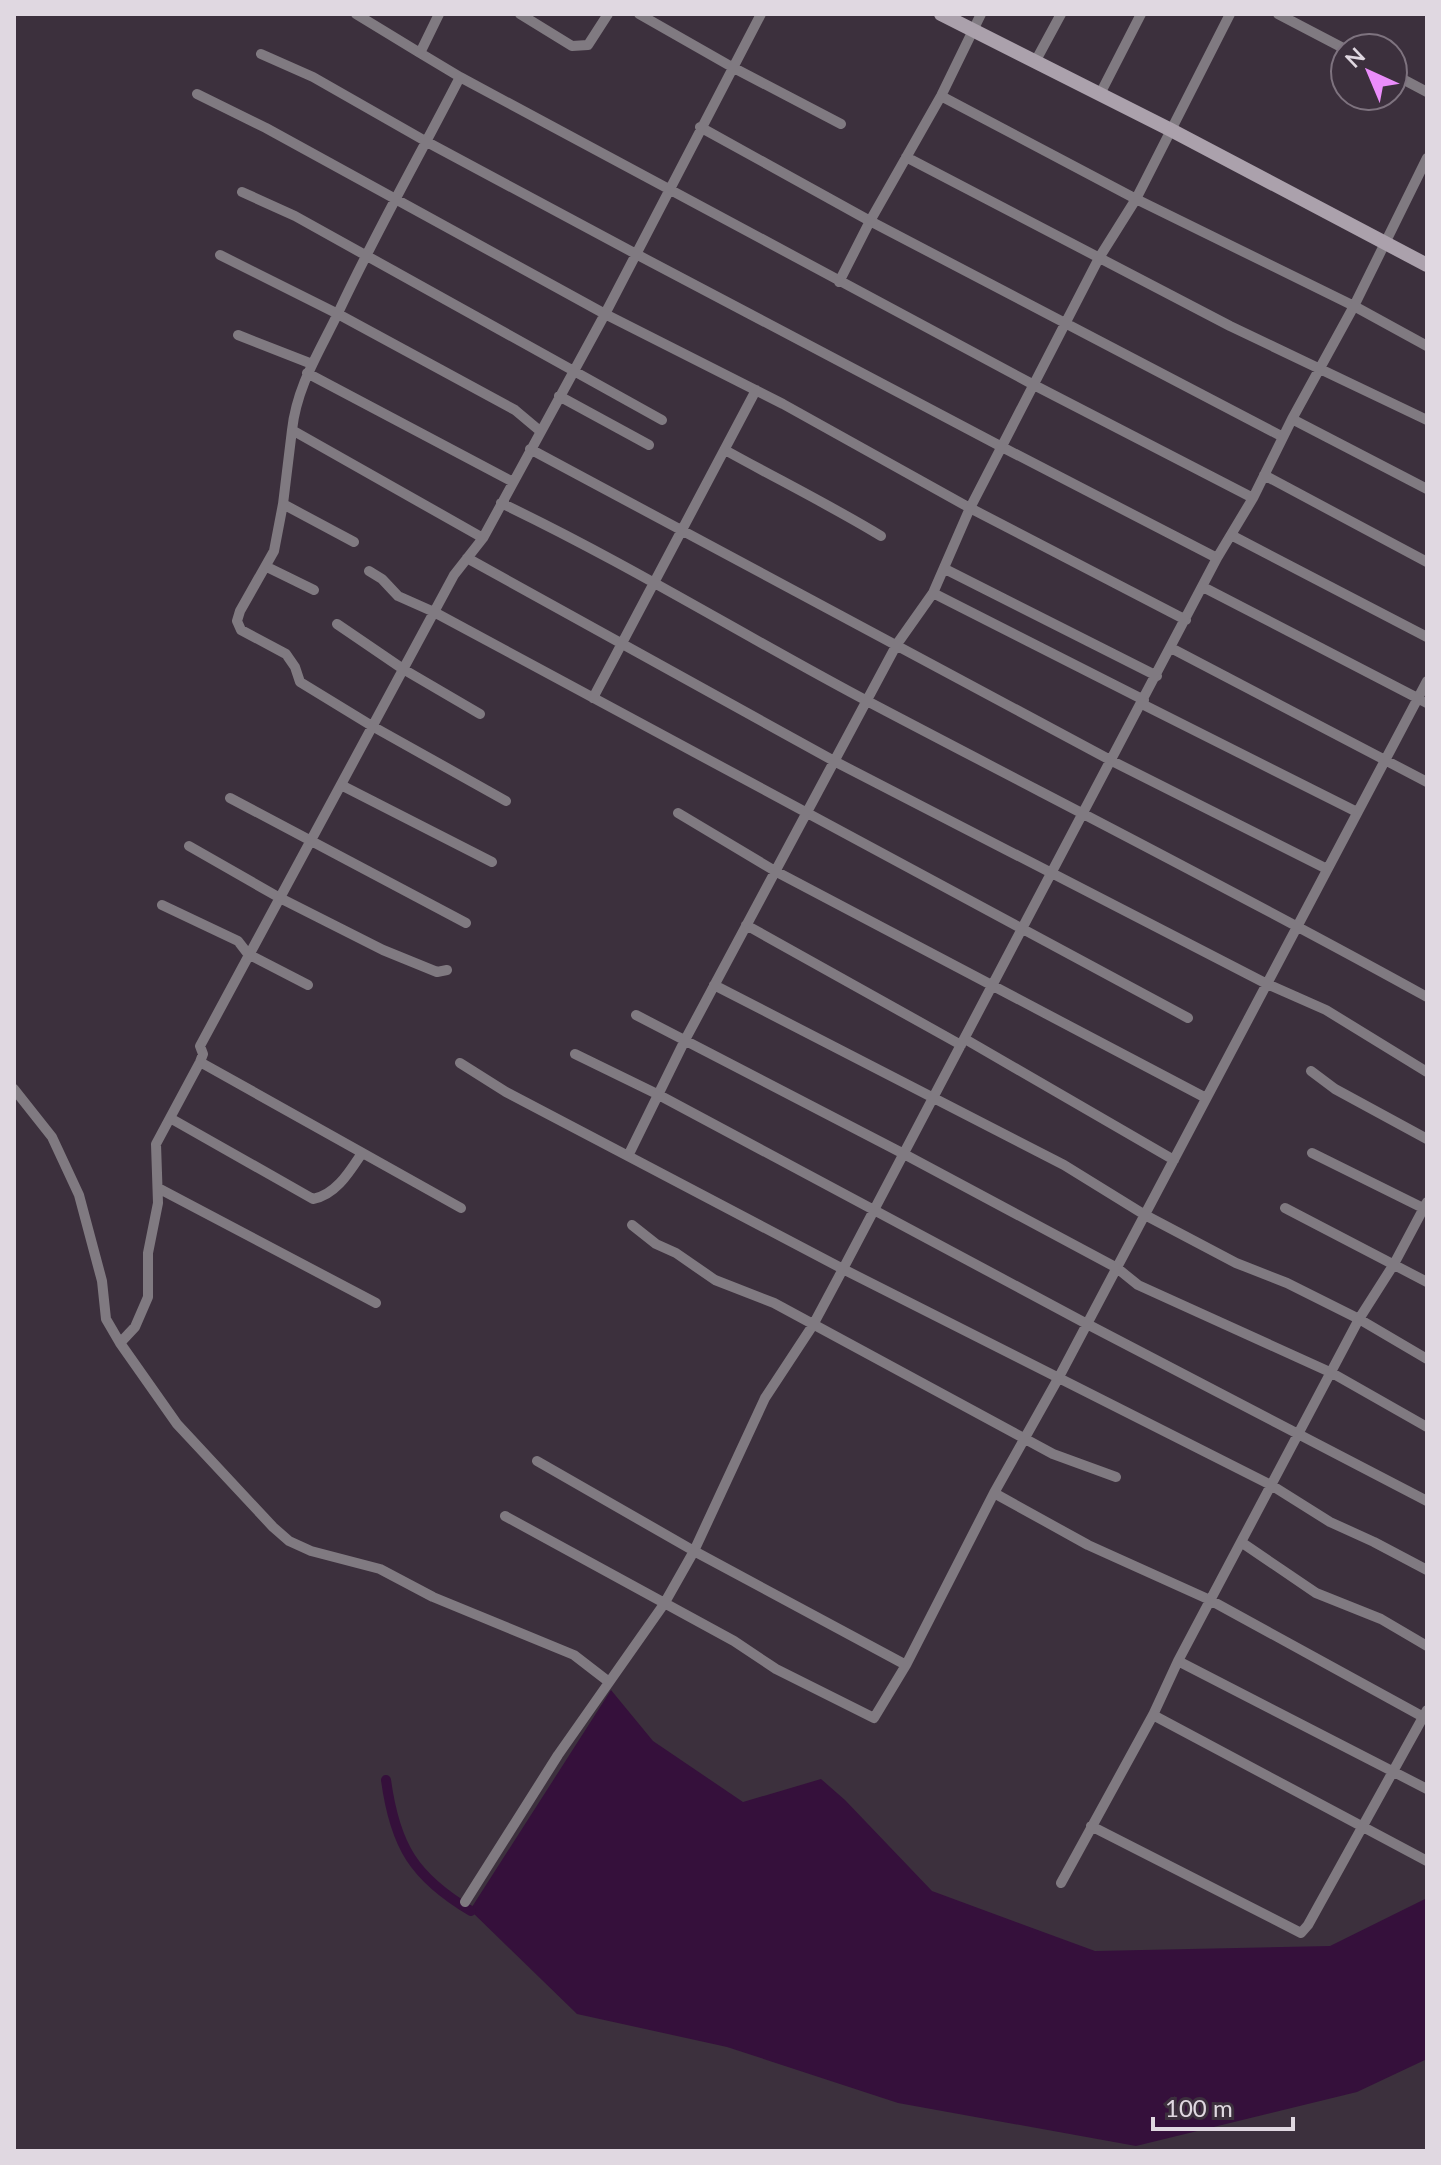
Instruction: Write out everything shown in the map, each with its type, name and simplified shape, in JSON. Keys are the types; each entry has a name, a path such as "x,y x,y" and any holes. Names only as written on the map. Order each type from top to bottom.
{"main road":[{"path":"941,14 1171,130 1427,265"}],"street":[{"path":"356,14 460,77 670,191 1253,498"},
{"path":"420,53 439,14"},
{"path":"520,14 572,46 579,47 588,45 608,14"},
{"path":"639,14 841,124"},
{"path":"120,1343 135,1327 148,1297 148,1253 156,1217 158,1188 156,1144 200,1062 203,1054 200,1046 454,575 483,538 605,314 761,14"},
{"path":"839,282 941,96 981,14"},
{"path":"1035,62 1061,14"},
{"path":"1100,94 1141,14"},
{"path":"628,1156 685,1040 897,644 933,593 970,508 1099,258 1136,199 1230,14"},
{"path":"1278,14 1329,41"},
{"path":"261,54 313,77 636,254 1217,558"},
{"path":"460,77 365,255 295,403 274,551 237,621 241,630 286,654 300,682 506,801"},
{"path":"1409,82 1427,92"},
{"path":"197,94 266,128 605,314 756,390 970,508 1186,620"},
{"path":"941,96 1427,346"},
{"path":"700,127 870,221 1283,437"},
{"path":"906,157 1099,258 1427,420"},
{"path":"465,1902 558,1755 664,1604 694,1551 765,1398 813,1325 843,1269 1217,558 1253,498 1321,369 1427,158"},
{"path":"242,192 295,216 662,420"},
{"path":"220,255 338,314 515,410 540,431"},
{"path":"238,335 309,369 513,482"},
{"path":"593,698 756,390"},
{"path":"559,396 649,445"},
{"path":"1292,419 1427,489"},
{"path":"292,430 483,538"},
{"path":"530,449 1112,761 1327,869"},
{"path":"725,450 827,503 881,536"},
{"path":"1264,475 1427,562"},
{"path":"501,503 548,525 867,700 1298,925 1427,997"},
{"path":"283,504 354,542"},
{"path":"1231,535 1427,637"},
{"path":"467,558 834,761 1267,984 1326,1010 1427,1072"},
{"path":"267,567 314,590"},
{"path":"945,569 1157,676"},
{"path":"369,571 382,579 398,596 434,612 1188,1018"},
{"path":"1203,587 1422,700"},
{"path":"933,593 1357,812"},
{"path":"337,624 403,669 480,714"},
{"path":"1171,648 1427,782"},
{"path":"505,1516 734,1641 776,1669 874,1718 906,1665 994,1493 1059,1377 1357,812 1422,700 1427,681"},
{"path":"341,785 492,862"},
{"path":"230,798 466,923"},
{"path":"678,813 775,871 1206,1098"},
{"path":"189,846 280,898 383,950 437,972 447,970"},
{"path":"162,905 238,941 248,954 308,985"},
{"path":"746,925 1174,1160"},
{"path":"714,985 1064,1165 1145,1215 1236,1263 1287,1283 1359,1319 1427,1359"},
{"path":"636,1015 1117,1268 1149,1290 1332,1373 1427,1427"},
{"path":"575,1054 657,1094 1427,1501"},
{"path":"200,1062 461,1208"},
{"path":"460,1063 506,1092 843,1269 1271,1485 1330,1522 1427,1570"},
{"path":"1311,1071 1335,1089 1427,1139"},
{"path":"14,1089 52,1137 79,1195 102,1281 106,1319 120,1343 177,1424 289,1541 311,1551 380,1569 433,1597 574,1655 609,1682"},
{"path":"170,1118 313,1199 324,1197 332,1190 362,1153"},
{"path":"1061,1883 1153,1715 1178,1661 1359,1319 1426,1207 1312,1153"},
{"path":"158,1188 376,1303"},
{"path":"1285,1208 1427,1282"},
{"path":"632,1225 656,1244 676,1253 715,1280 774,1303 1053,1454 1116,1477"},
{"path":"537,1461 694,1551 906,1665"},
{"path":"994,1493 1088,1545 1210,1600 1426,1715 1301,1933 1091,1826"},
{"path":"1241,1542 1316,1593 1381,1619 1427,1646"},
{"path":"1178,1661 1427,1789"},
{"path":"1153,1715 1427,1861"}],"shaded area":[{"path":"611,1690 653,1741 743,1802 821,1779 932,1891 1095,1951 1330,1946 1427,1898 1427,2059 1357,2092 1136,2146 898,2103 727,2047 577,2014 470,1910"}],"waterway":[{"path":"386,1780 395,1824 410,1858 435,1885 471,1911"}]}
